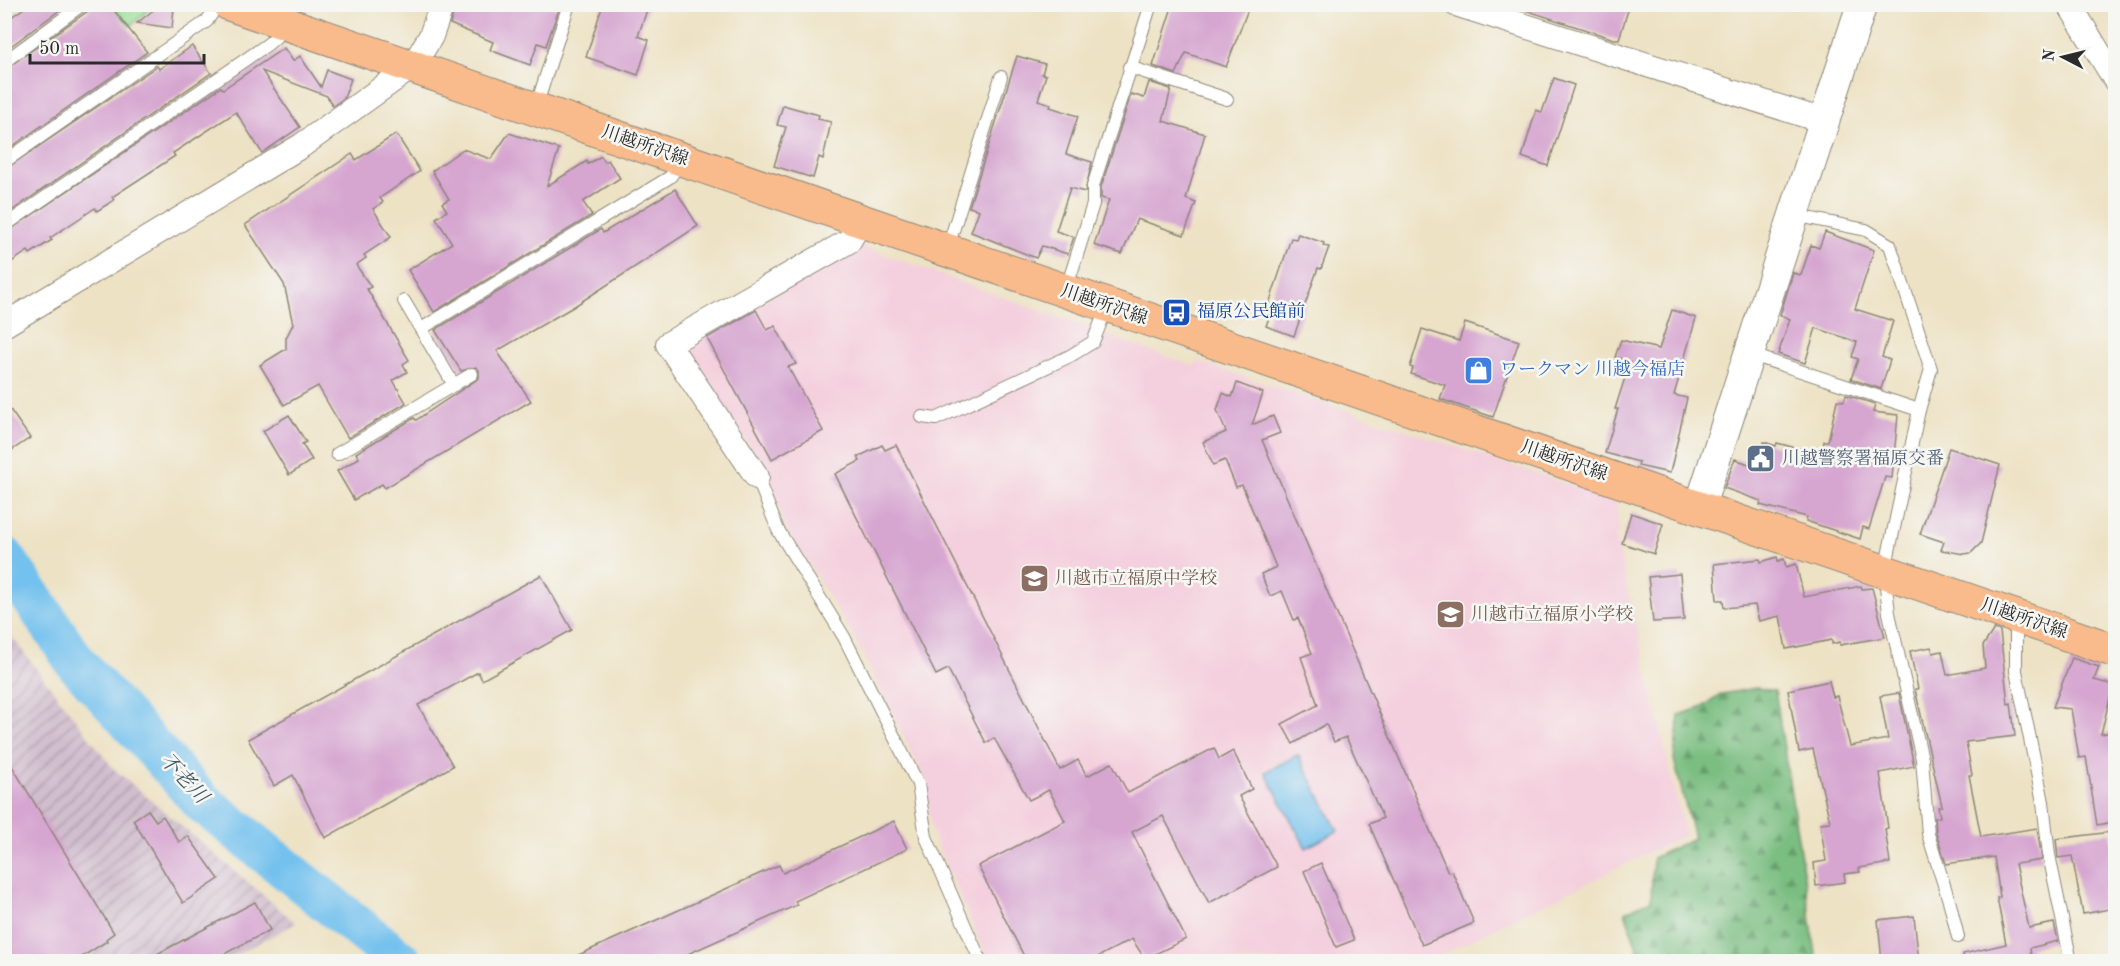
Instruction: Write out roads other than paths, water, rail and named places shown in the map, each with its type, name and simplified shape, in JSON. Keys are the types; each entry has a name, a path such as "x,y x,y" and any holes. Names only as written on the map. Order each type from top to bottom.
{"main road":[{"name":"川越所沢線","path":"235,6 1107,306 1700,506 2115,651"}],"street":[{"path":"4,325 301,146 413,66 431,36 442,4"},
{"path":"1456,4 1823,121"},
{"path":"1700,506 1862,4"},
{"path":"2069,4 2115,81"},
{"path":"757,477 668,344 849,241 861,220"}],"lane":[{"path":"4,8 9,4"},
{"path":"4,62 83,4"},
{"path":"535,108 569,4"},
{"path":"1066,292 1093,204 1093,186 1129,67 1151,4"},
{"path":"4,162 207,21 235,6"},
{"path":"4,226 268,44 276,37 283,23"},
{"path":"1129,67 1227,99"},
{"path":"946,251 1000,77"},
{"path":"422,329 670,177 682,159"},
{"path":"1794,215 1866,230 1890,245 1932,369 1919,410 1886,571 1889,613 1922,759 1928,834 1958,938"},
{"path":"404,301 454,385"},
{"path":"922,417 936,419 1070,356 1093,342 1107,306"},
{"path":"1749,354 1919,410"},
{"path":"337,454 472,374"},
{"path":"757,477 778,530 844,637 918,784 926,837 981,962"},
{"path":"2016,618 2016,671 2043,802 2049,855 2071,962"}],"water":[{"path":"1298,755 1338,831 1306,848 1265,772"}],"waterway":[{"name":"不老川","path":"4,557 77,664 202,802 402,962"}],"place":[{"name":"福原公民館前","path":"1176,312"},
{"name":"ワークマン 川越今福店","path":"1479,370"},
{"name":"川越警察署福原交番","path":"1761,459"},
{"name":"川越市立福原中学校","path":"1034,579"},
{"name":"川越市立福原小学校","path":"1450,615"}]}
